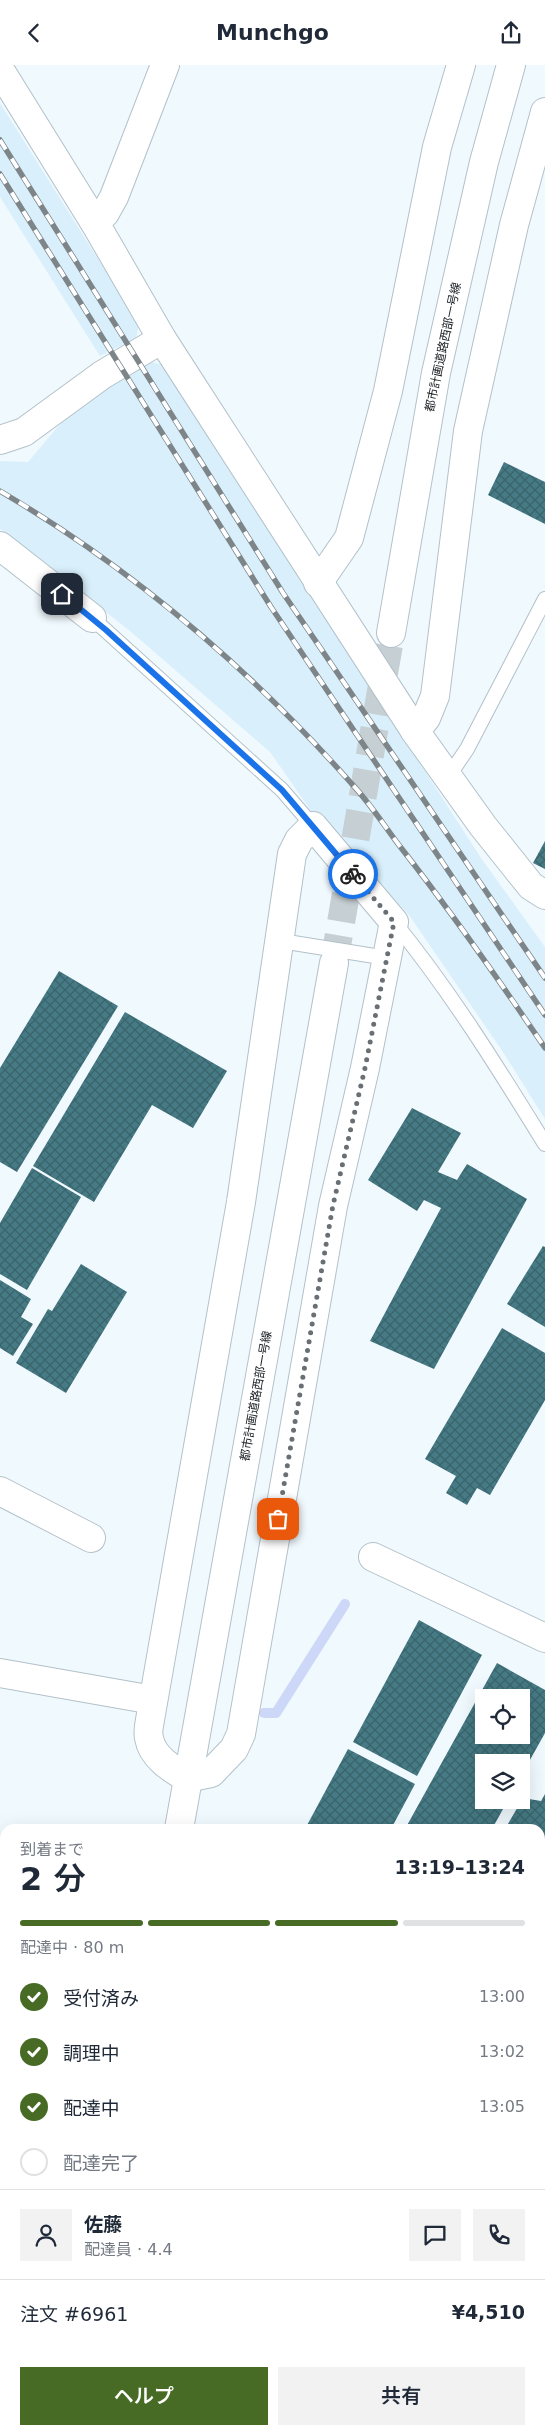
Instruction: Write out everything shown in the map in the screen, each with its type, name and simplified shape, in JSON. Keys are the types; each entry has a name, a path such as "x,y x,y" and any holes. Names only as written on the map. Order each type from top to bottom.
{"street":[{"path":"95,223 105,213 114,197 165,65"},
{"path":"318,583 349,538 388,391 437,147 461,65"},
{"name":"都市計画道路西部一号線","path":"391,633 436,373 484,161 511,65"},
{"path":"0,70 95,223 162,339 415,731 531,885 545,895"},
{"path":"415,731 426,718 435,696 468,431 514,225 545,113"},
{"path":"0,440 24,432 102,375 162,339"},
{"path":"0,547 92,618"},
{"path":"313,826 394,922 365,1068 333,1205 241,1734 234,1749 211,1773 187,1777 168,1767 157,1755 148,1738 153,1700 241,1202 281,941 292,854 299,839 313,826"},
{"name":"都市計画道路西部一号線","path":"180,1824 334,963"},
{"path":"0,1491 91,1539"},
{"path":"373,1557 545,1638"},
{"path":"0,1673 153,1700"}],"lane":[{"path":"448,777 467,749 545,599"},
{"path":"92,618 282,790 313,826"},
{"path":"394,922 423,957 485,1047 545,1144"},
{"path":"281,941 387,958"}],"shaded area":[{"path":"0,103 139,324 136,338 100,356 0,197"},
{"path":"152,362 163,365 481,858 545,947 545,1119 503,1052 409,915 311,811 270,752 130,631 0,529 0,461 28,462 61,423 90,397"}],"building":[{"path":"504,462 545,482 545,524 488,495"},
{"path":"545,841 545,869 533,863"},
{"path":"59,971 118,1006 17,1172 0,1162 0,1068"},
{"path":"125,1012 227,1071 193,1128 152,1105 94,1202 33,1166"},
{"path":"412,1108 461,1133 438,1172 457,1180 467,1164 527,1199 434,1369 370,1341 441,1208 424,1200 417,1211 368,1180"},
{"path":"32,1168 81,1197 27,1290 0,1274 0,1223"},
{"path":"543,1246 545,1247 545,1327 507,1304"},
{"path":"81,1264 127,1292 66,1393 16,1363 48,1309 52,1311"},
{"path":"0,1280 31,1299 21,1317 33,1324 13,1356 0,1348"},
{"path":"502,1328 545,1353 545,1400 490,1495 477,1488 467,1505 446,1493 456,1476 425,1459"},
{"path":"419,1620 482,1655 417,1776 353,1742"},
{"path":"497,1663 545,1690 545,1733 530,1760 530,1754 475,1754 475,1809 503,1809 495,1824 408,1824 475,1703 475,1744 530,1744 530,1689 483,1689"},
{"path":"348,1749 415,1784 394,1824 308,1824"},
{"path":"545,1794 545,1824 508,1824 517,1809 530,1809 530,1799 541,1801"}],"waterway":[{"path":"264,1713 276,1713 345,1604"}],"tunnel":[{"path":"334,963 391,633"}],"railway":[{"path":"0,140 283,593 545,978"},
{"path":"0,174 271,607 545,1015"},
{"path":"0,491 49,521 142,587 187,623 272,700 312,741 371,807 457,922 545,1048"}],"way so far":[{"path":"278,1519 333,1205 365,1068 394,922 353,874"}],"route":[{"path":"62,594 106,630 216,728 282,790 353,874"}]}
